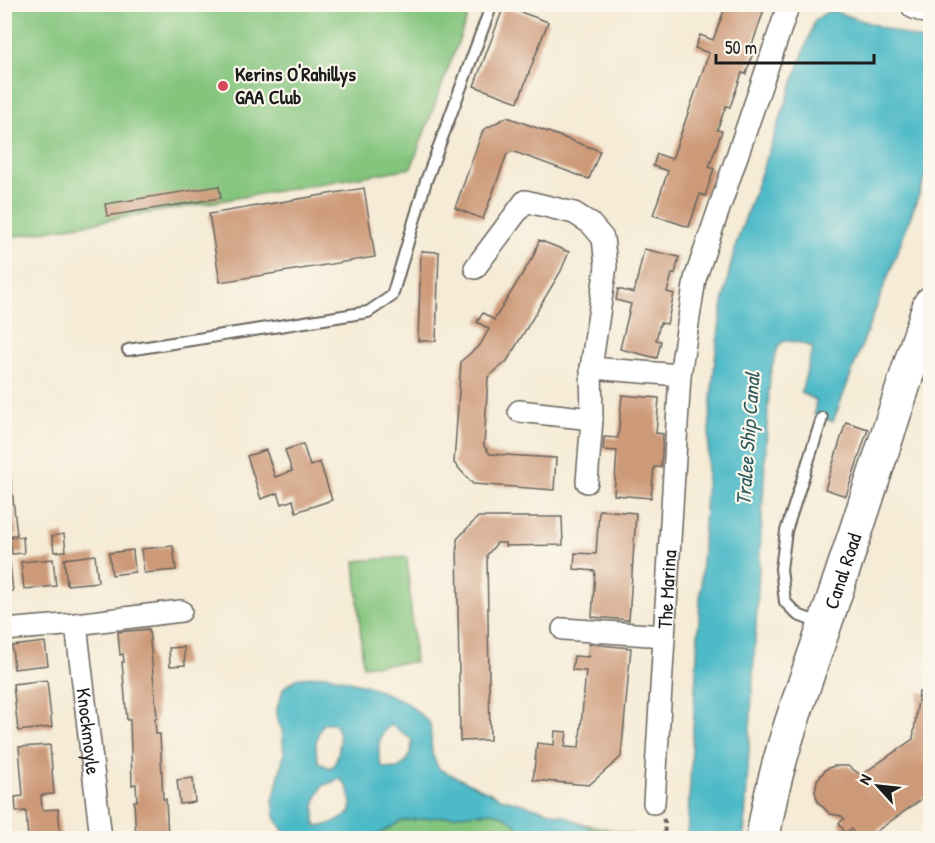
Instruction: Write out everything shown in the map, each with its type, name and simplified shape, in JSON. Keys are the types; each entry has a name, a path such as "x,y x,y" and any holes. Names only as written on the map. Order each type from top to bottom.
{"main road":[{"path":"916,4 930,9"},
{"name":"Canal Road","path":"763,838 772,784 781,753 930,304"}],"street":[{"name":"The Marina","path":"654,803 680,375 694,279 789,4"},
{"path":"475,268 525,201 574,213 590,223 603,238 606,266 591,368 592,419 587,482"},
{"path":"591,368 680,375"},
{"path":"519,411 592,419"},
{"path":"4,630 181,611"},
{"name":"Knockmoyle","path":"76,624 101,838"},
{"path":"563,630 664,636"}],"lane":[{"path":"128,350 368,312 392,296 426,181 492,4"},
{"path":"822,418 786,531 781,569 785,602 798,615 825,626"}],"green space":[{"name":"Kerins O'Rahillys GAA Club","path":"4,5 472,5 411,168 5,238"},
{"path":"407,557 415,662 363,666 355,561"},
{"path":"418,788 631,834 631,838 350,838"}],"water":[{"name":"Tralee Ship Canal","path":"830,10 930,43 930,165 833,422 814,414 816,400 801,393 813,347 786,341 778,347 770,374 744,838 687,838 711,399 723,302 736,244 815,20"},
{"path":"327,675 368,686 406,702 430,723 432,754 439,769 501,798 565,816 592,829 593,837 525,838 511,820 490,812 401,821 373,838 288,838 276,820 273,801 284,754 282,730 277,720 277,708 284,687 300,677","holes":["331,722 338,731 340,743 333,767 328,767 319,763 316,743 323,724","392,725 412,740 408,759 395,768 382,767 380,762 380,738","340,779 350,794 351,812 334,822 315,826 315,802 322,786"]}],"building":[{"path":"726,5 747,5 764,10 752,45 755,46 746,74 742,73 730,107 726,106 717,130 722,131 709,167 714,169 705,196 700,194 689,227 653,215 668,171 653,166 657,154 672,159 709,53 695,48 700,35 713,40"},
{"path":"504,6 548,22 518,102 474,86"},
{"path":"507,117 600,151 589,179 512,151 507,154 483,219 455,208 483,130"},
{"path":"219,186 221,198 107,216 105,204"},
{"path":"364,188 375,257 220,282 209,214"},
{"path":"539,240 569,252 561,271 507,361 488,377 484,446 490,454 556,458 554,490 473,484 454,463 461,361 480,345 489,329 477,322 483,313 494,320 534,255"},
{"path":"644,249 679,257 667,292 674,294 667,324 660,323 656,340 661,341 657,358 620,349 631,304 616,300 618,289 634,293"},
{"path":"421,251 439,252 436,341 418,341"},
{"path":"622,395 659,398 656,433 663,434 661,467 654,467 651,498 614,495 617,451 603,450 604,437 618,438"},
{"path":"846,422 868,429 846,496 825,489"},
{"path":"303,444 310,466 320,462 332,500 296,512 293,500 282,504 278,493 261,499 247,456 266,450 275,477 292,471 285,450"},
{"path":"10,472 17,535 4,536 4,473"},
{"path":"599,510 636,513 629,620 592,617 595,571 574,569 575,553 596,554"},
{"path":"478,517 562,517 563,545 505,546 505,543 497,543 487,555 490,740 460,741 457,539"},
{"path":"64,534 66,551 54,552 52,536"},
{"path":"23,537 24,553 12,554 10,538"},
{"path":"173,546 176,570 144,573 141,549"},
{"path":"133,550 135,572 112,575 109,553"},
{"path":"95,555 98,582 67,585 64,559"},
{"path":"53,559 56,586 24,589 21,562"},
{"path":"10,563 13,591 4,592 4,564"},
{"path":"149,629 157,718 155,718 156,734 160,734 163,799 166,799 168,838 136,838 134,801 137,801 136,784 132,785 130,720 127,720 122,662 124,662 123,654 120,655 118,632"},
{"path":"45,642 48,665 14,669 12,646"},
{"path":"589,644 631,648 621,757 589,785 533,780 537,743 554,745 555,731 567,732 565,747 579,748 586,671 572,670 574,656 588,657"},
{"path":"184,647 185,665 170,666 169,648"},
{"path":"47,680 52,727 18,731 13,684"},
{"path":"919,692 930,694 930,793 867,838 857,838 851,829 845,833 839,823 844,819 842,816 830,814 818,802 815,792 817,780 826,769 834,766 848,766 861,775 913,739"},
{"path":"50,745 54,794 41,795 42,810 58,809 61,838 28,838 26,811 16,812 15,797 23,796 19,747"},
{"path":"193,778 195,802 180,804 177,780"}],"place":[{"name":"Kerins O'Rahillys GAA Club","path":"223,86"}]}
